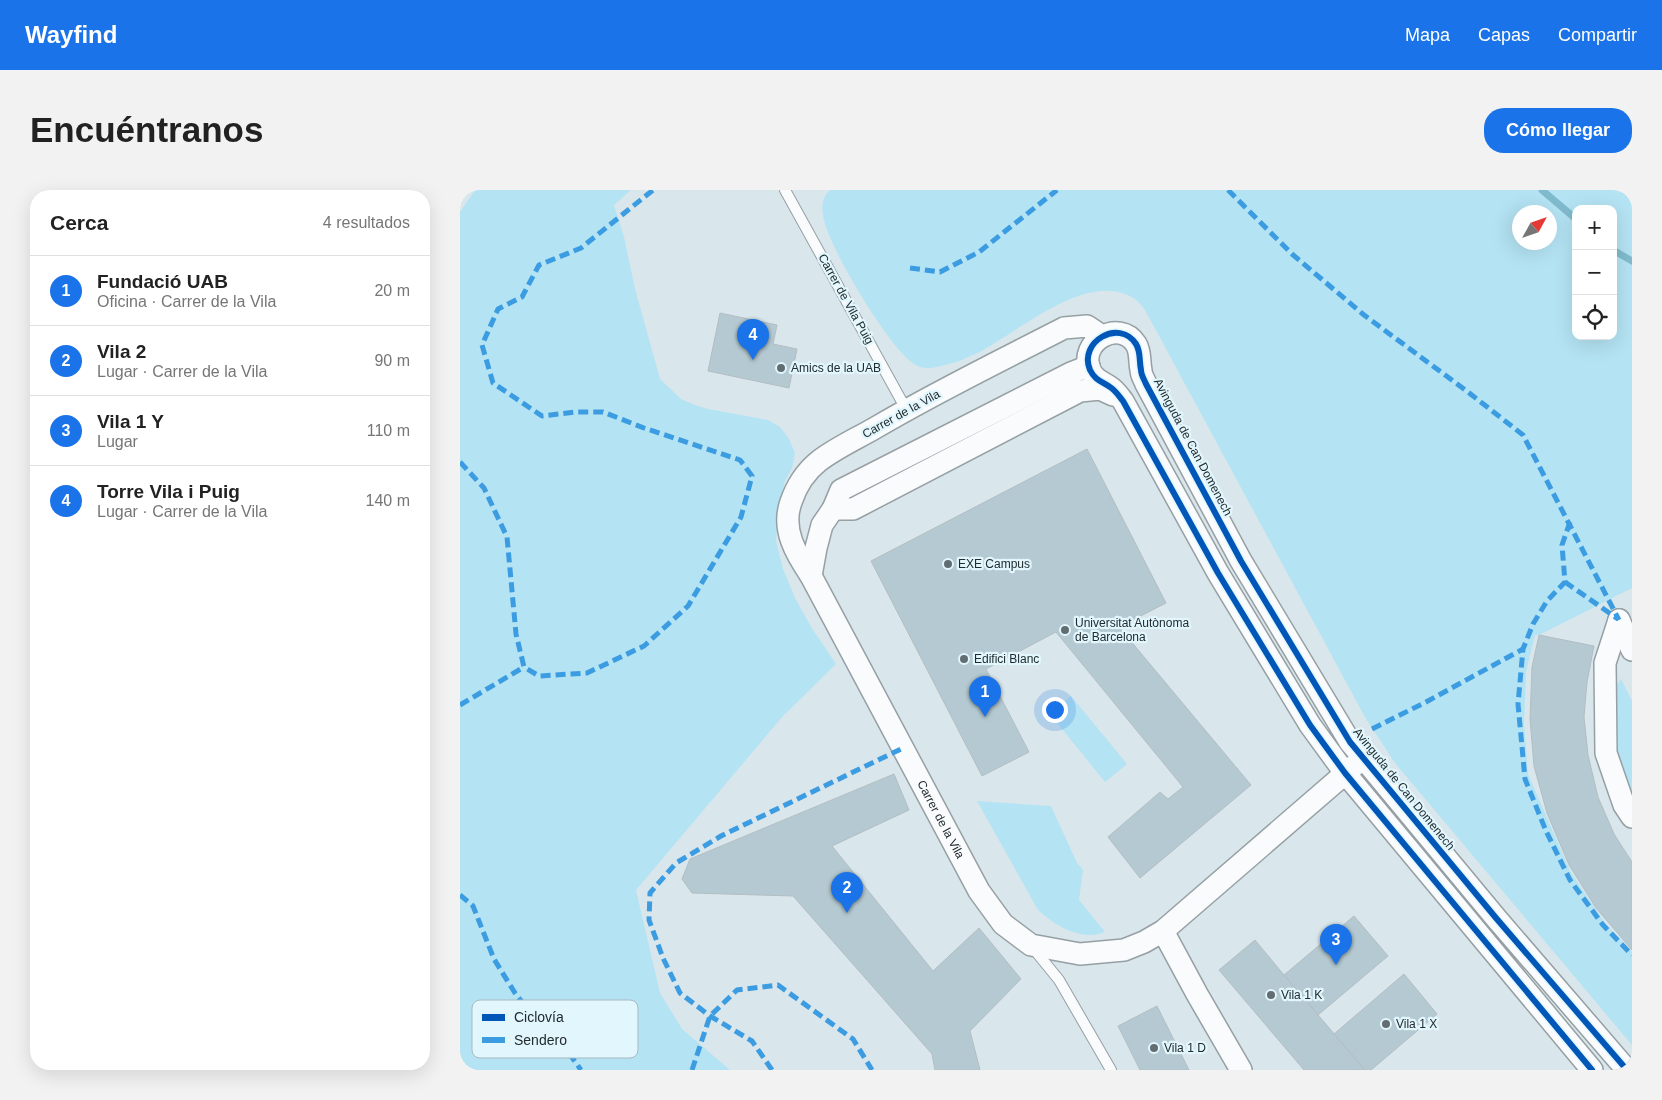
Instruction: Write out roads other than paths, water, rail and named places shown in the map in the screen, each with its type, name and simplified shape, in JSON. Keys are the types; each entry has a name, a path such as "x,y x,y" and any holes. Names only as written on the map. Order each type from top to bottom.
{"street":[{"name":"Carrer de la Vila","path":"1102,336 1087,326 1064,328 906,409 818,462 800,482 790,504 788,524 791,542 979,891 1003,924 1031,945 1080,954 1124,950 1144,942 1163,931 1362,758"},
{"name":"Avinguda de Can Domenech","path":"1102,336 1120,333 1136,343 1140,352 1140,368 1146,384 1241,561 1340,726 1362,758 1626,1070"},
{"path":"1102,336 1090,348 1088,354 1089,366 1098,380 1112,388 1123,401 1218,573 1310,725 1344,773 1592,1070"},
{"path":"811,576 822,525 833,509 841,490 1071,372 1089,366"},
{"path":"833,509 852,509 1080,391 1100,389 1123,401"},
{"path":"1632,650 1619,620 1605,663 1606,753 1624,805 1632,817"},
{"path":"1163,931 1197,994 1242,1070"}],"lane":[{"name":"Carrer de Vila Puig","path":"785,190 906,409"},
{"name":"Carrer de la Vila","path":"1031,945 1060,980 1110,1070"}],"waterway":[{"path":"1542,190 1572,216"},
{"path":"1617,252 1632,261"}],"place":[{"name":"Torre Vila i Puig","path":"753,360"},
{"name":"Amics de la UAB","path":"781,368"},
{"name":"EXE Campus","path":"948,564"},
{"name":"Universitat Autònoma de Barcelona","path":"1065,630"},
{"name":"Edifici Blanc","path":"964,659"},
{"name":"Fundació UAB","path":"985,717"},
{"name":"Vila 2","path":"847,913"},
{"name":"Vila 1 Y","path":"1336,965"},
{"name":"Vila 1 K","path":"1271,995"},
{"name":"Vila 1 X","path":"1386,1024"},
{"name":"Vila 1 D","path":"1154,1048"}]}
